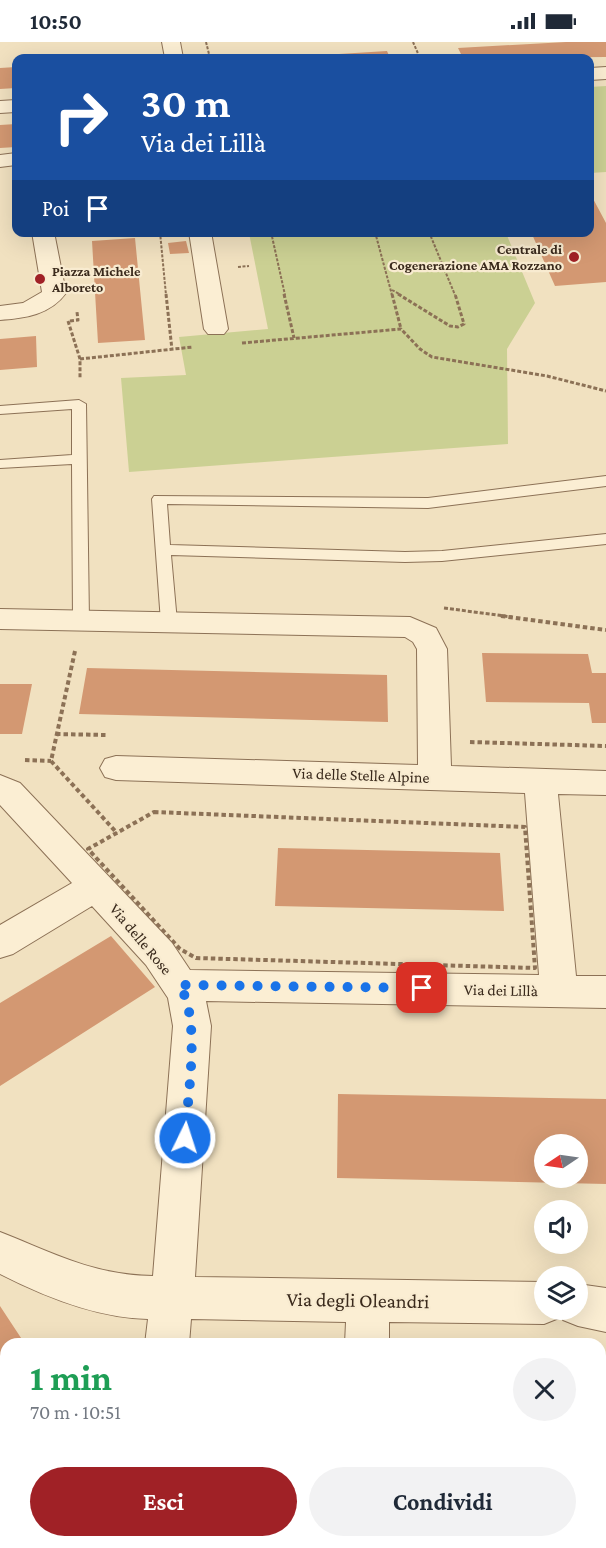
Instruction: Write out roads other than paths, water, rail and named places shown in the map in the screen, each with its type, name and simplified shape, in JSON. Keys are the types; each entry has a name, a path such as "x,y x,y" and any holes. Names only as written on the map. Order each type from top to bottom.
{"street":[{"path":"0,313 30,310 46,304 54,293 44,237"},
{"path":"200,237 210,338"},
{"path":"0,619 410,627 425,635 432,649 435,778"},
{"name":"Via delle Stelle Alpine","path":"116,768 606,783"},
{"path":"540,780 559,991"},
{"name":"Via delle Rose","path":"0,789 9,792 159,954 186,994 192,1026 179,1227 168,1338"},
{"path":"0,943 95,887"},
{"name":"Via dei Lillà","path":"179,985 606,992"},
{"name":"Via degli Oleandri","path":"0,1252 45,1276 89,1290 130,1297 534,1303"},
{"path":"368,1300 368,1338"},
{"path":"588,1307 606,1310"}],"lane":[{"path":"0,410 79,404 81,621"},
{"path":"0,464 80,459"},
{"path":"169,622 159,500 428,503 606,481"},
{"path":"164,550 405,557 442,556 606,539"}],"place":[{"name":"Centrale di Cogenerazione AMA Rozzano","path":"574,257"},
{"name":"Piazza Michele Alboreto","path":"40,279"}]}
